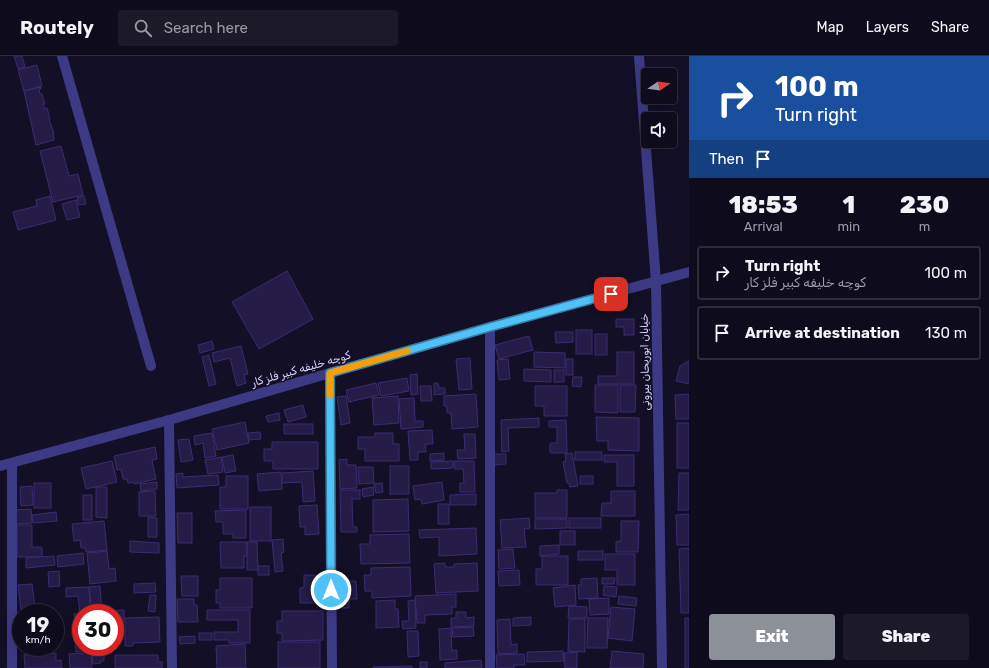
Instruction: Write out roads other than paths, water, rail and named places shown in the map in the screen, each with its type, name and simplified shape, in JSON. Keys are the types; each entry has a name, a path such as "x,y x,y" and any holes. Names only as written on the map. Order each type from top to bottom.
{"street":[{"path":"62,56 151,366"},
{"name":"خیابان ابوریحان بیرونی","path":"639,56 656,282 662,668"},
{"name":"کوچه خلیفه کبیر فلز کار","path":"0,466 169,420 490,327 689,272"},
{"path":"490,327 490,668"},
{"path":"330,373 332,668"},
{"path":"169,420 172,668"},
{"path":"12,463 12,668"}]}
